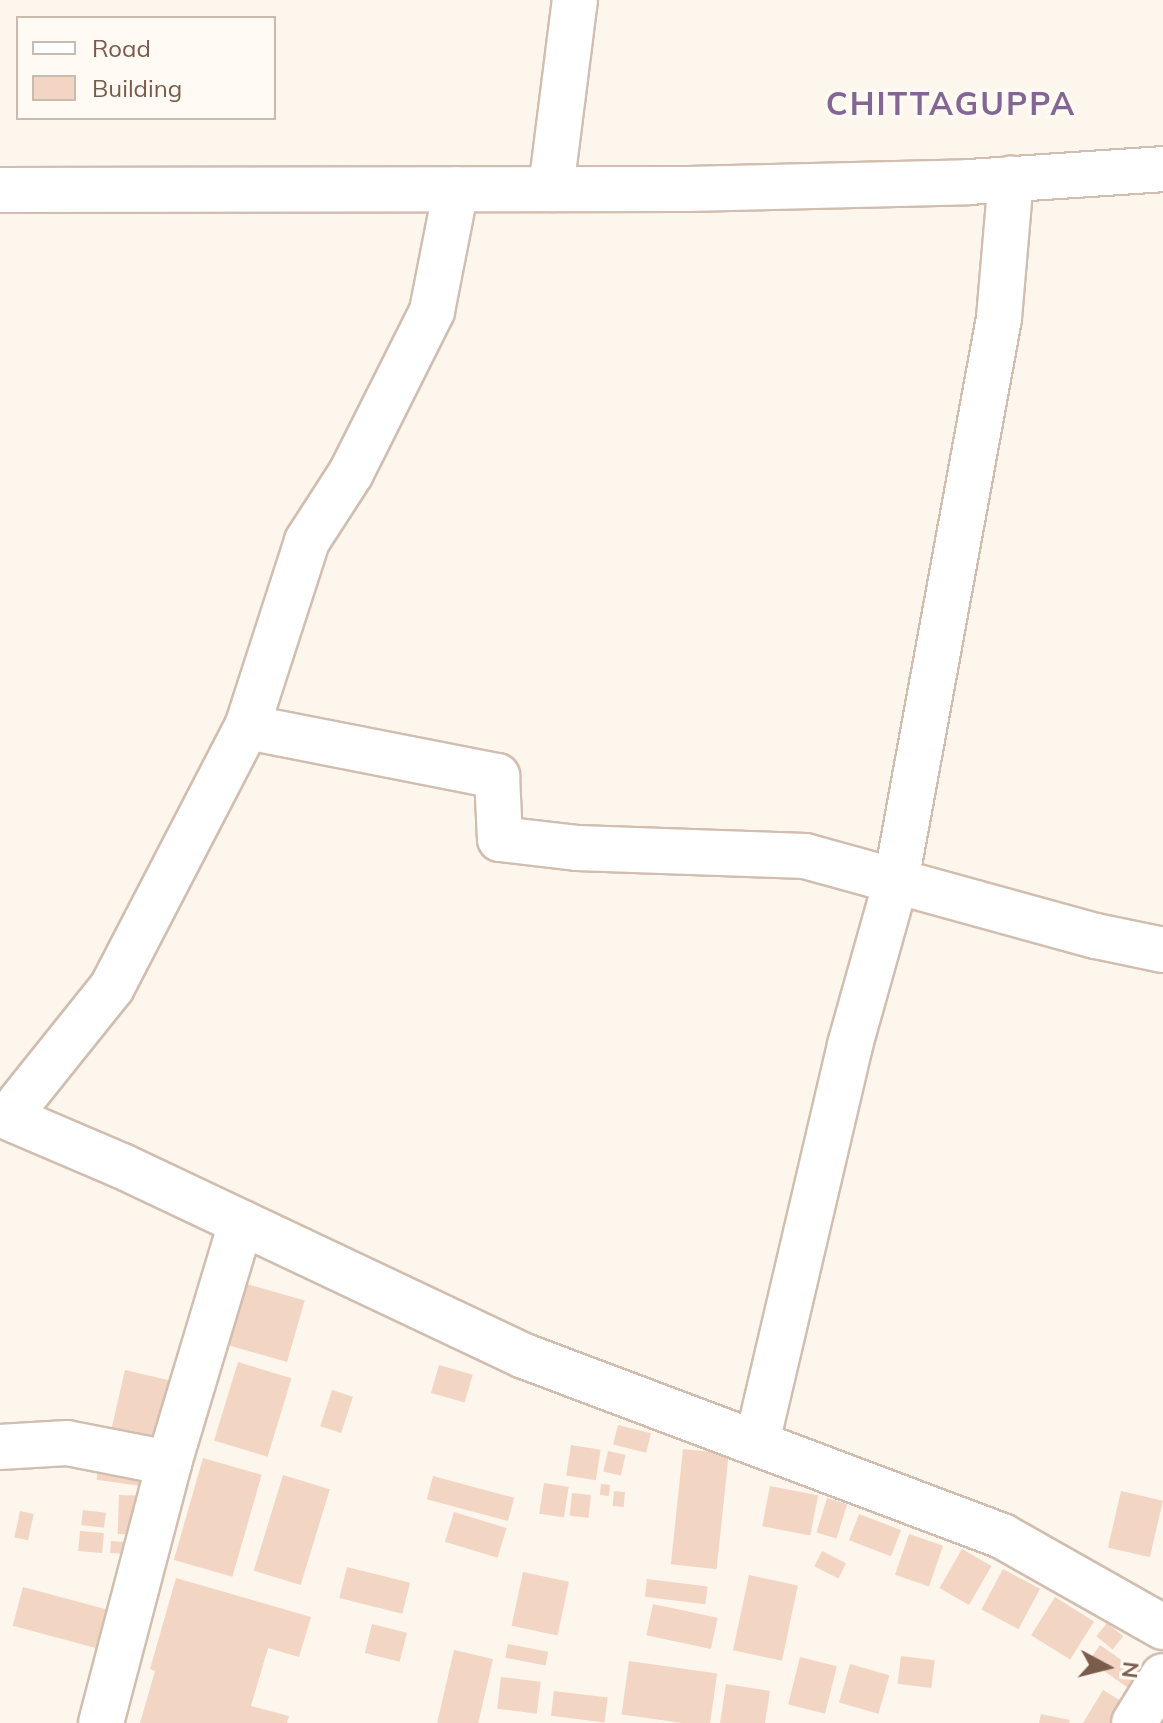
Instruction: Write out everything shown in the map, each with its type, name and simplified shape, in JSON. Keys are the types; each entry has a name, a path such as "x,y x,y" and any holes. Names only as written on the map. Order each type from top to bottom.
{"street":[{"path":"551,189 575,0"},
{"path":"0,190 551,189 1011,179 1163,169"},
{"path":"757,1442 850,1045 896,881 999,318 1011,179"},
{"path":"456,189 432,311 351,473 307,541 247,727 112,987 9,1118 524,1356 1002,1536 1163,1627"},
{"path":"247,727 497,776 500,839 578,848 805,856 1096,936 1163,950"},
{"path":"101,1723 169,1463 241,1223"},
{"path":"0,1447 67,1443 169,1463"},
{"path":"1134,1723 1163,1676"}],"building":[{"path":"247,1284 305,1301 287,1362 229,1346"},
{"path":"238,1362 292,1378 268,1457 214,1440"},
{"path":"439,1365 473,1375 465,1403 431,1393"},
{"path":"125,1370 177,1382 160,1452 109,1440"},
{"path":"332,1390 353,1397 341,1433 320,1426"},
{"path":"618,1425 651,1433 646,1453 613,1444"},
{"path":"571,1445 601,1450 596,1480 566,1476"},
{"path":"683,1449 729,1454 717,1569 671,1564"},
{"path":"608,1451 626,1455 621,1476 603,1471"},
{"path":"203,1458 262,1475 232,1577 174,1560"},
{"path":"99,1462 157,1470 155,1488 96,1480"},
{"path":"283,1475 330,1489 301,1585 254,1571"},
{"path":"433,1476 514,1498 508,1521 427,1499"},
{"path":"544,1483 569,1487 564,1518 539,1514"},
{"path":"601,1484 610,1485 609,1496 600,1495"},
{"path":"770,1486 818,1495 810,1536 762,1526"},
{"path":"614,1491 625,1492 624,1507 613,1506"},
{"path":"1121,1491 1163,1501 1150,1557 1108,1548"},
{"path":"572,1493 591,1495 588,1518 570,1516"},
{"path":"119,1495 144,1496 143,1535 118,1534"},
{"path":"827,1498 847,1504 837,1539 816,1532"},
{"path":"83,1510 106,1513 104,1528 81,1525"},
{"path":"20,1511 34,1514 28,1540 14,1537"},
{"path":"454,1512 507,1528 498,1558 445,1542"},
{"path":"859,1514 901,1530 891,1556 849,1540"},
{"path":"80,1531 104,1533 102,1553 78,1551"},
{"path":"909,1534 943,1546 929,1586 895,1575"},
{"path":"111,1541 137,1543 136,1555 110,1553"},
{"path":"962,1549 991,1566 969,1605 940,1588"},
{"path":"822,1551 846,1563 838,1578 814,1566"},
{"path":"347,1567 410,1583 402,1614 339,1598"},
{"path":"1003,1569 1040,1589 1018,1629 981,1610"},
{"path":"523,1572 569,1582 558,1636 512,1626"},
{"path":"749,1575 798,1585 782,1661 733,1650"},
{"path":"176,1578 311,1617 299,1657 268,1648 251,1706 289,1716 287,1723 140,1723 155,1671 150,1669"},
{"path":"647,1579 708,1586 705,1604 645,1597"},
{"path":"23,1587 112,1611 102,1649 13,1626"},
{"path":"1055,1597 1094,1621 1070,1660 1031,1635"},
{"path":"653,1604 718,1618 711,1649 646,1635"},
{"path":"1107,1623 1123,1636 1113,1649 1096,1636"},
{"path":"372,1624 407,1633 400,1662 365,1653"},
{"path":"508,1644 548,1652 546,1666 505,1658"},
{"path":"1100,1645 1152,1682 1142,1697 1089,1661"},
{"path":"454,1650 493,1659 478,1723 437,1723"},
{"path":"901,1656 935,1660 931,1688 898,1684"},
{"path":"800,1657 837,1666 825,1714 788,1705"},
{"path":"629,1661 717,1673 710,1723 682,1723 621,1714"},
{"path":"850,1664 889,1675 878,1714 839,1702"},
{"path":"501,1677 541,1682 537,1714 497,1709"},
{"path":"726,1684 770,1691 765,1723 720,1723"},
{"path":"1103,1690 1126,1704 1114,1723 1083,1723"},
{"path":"554,1691 608,1698 605,1722 551,1716"},
{"path":"1041,1714 1070,1720 1069,1723 1039,1723"}],"district":[{"name":"CHITTAGUPPA","path":"951,103"}]}
